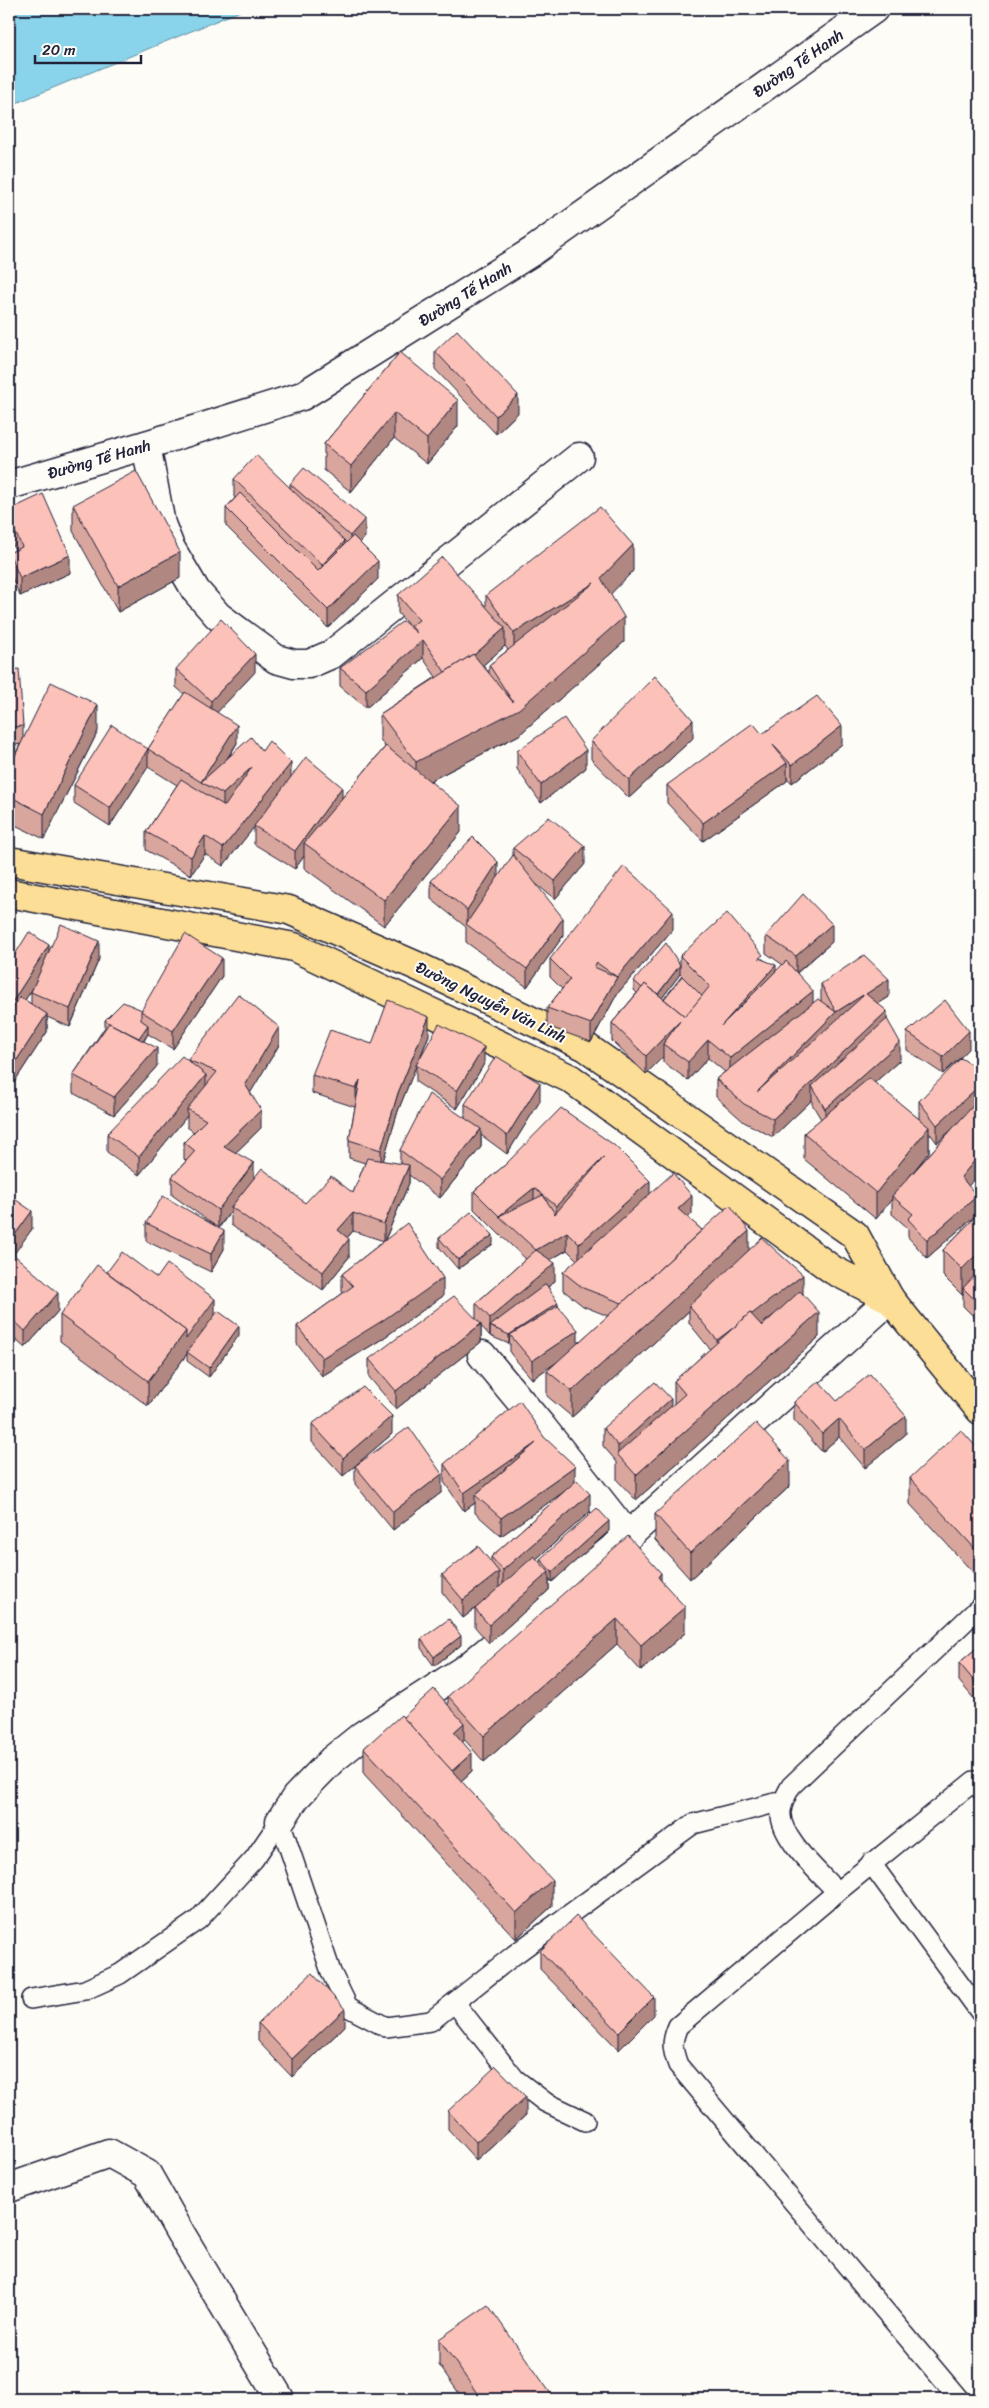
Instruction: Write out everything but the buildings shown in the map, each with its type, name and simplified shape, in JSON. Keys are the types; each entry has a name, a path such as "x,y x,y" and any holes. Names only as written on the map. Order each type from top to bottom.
{"main road":[{"name":"Đường Nguyễn Văn Linh","path":"9,861 289,910 417,966 586,1047 856,1235 890,1299 980,1410"},
{"name":"Đường Nguyễn Văn Linh","path":"9,893 294,947 571,1079 833,1270 890,1299"}],"street":[{"name":"Đường Tế Hanh","path":"9,485 146,445 302,396 534,251 874,9"},
{"path":"146,445 161,524 170,547 196,591 218,616 276,659 302,664 309,664 332,654 579,457"},
{"path":"280,1821 296,1797 332,1760 363,1736 468,1667 628,1536 890,1299"},
{"path":"482,1355 542,1426 628,1536"},
{"path":"9,2188 109,2153 147,2174 180,2234 280,2399"}],"lane":[{"path":"837,1892 788,1836 782,1823 780,1812 783,1801 791,1786 980,1607"},
{"path":"959,2399 678,2065 671,2048 678,2026 837,1892 974,1781 980,1789"},
{"path":"280,1821 331,1972 348,2007 386,2027 431,2021 514,1954 692,1824 783,1801"},
{"path":"31,1999 84,1990 120,1974 198,1920 254,1859 280,1821"},
{"path":"872,1863 980,2012"},
{"path":"454,2003 515,2079 545,2102 586,2121"}],"water":[{"path":"9,9 245,9 9,106"}]}
